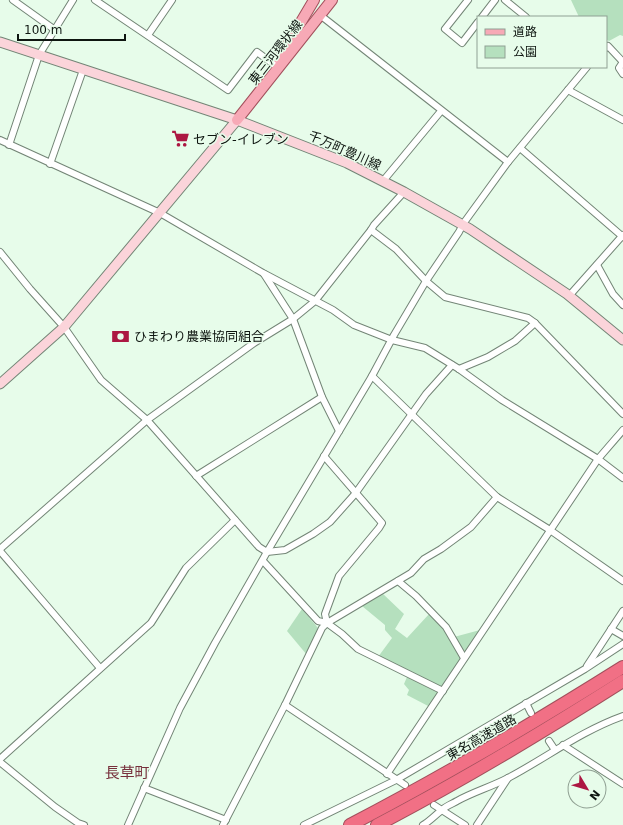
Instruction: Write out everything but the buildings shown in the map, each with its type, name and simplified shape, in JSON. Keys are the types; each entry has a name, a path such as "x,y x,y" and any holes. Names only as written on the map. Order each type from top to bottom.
{"highway":[{"name":"東名高速道路","path":"350,825 482,753 546,716 623,667"},
{"name":"東名高速道路","path":"377,825 475,772 623,682"}],"main road":[{"name":"東三河環状線","path":"253,101 276,66 314,0"},
{"name":"東三河環状線","path":"237,120 332,0"},
{"name":"千万町豊川線","path":"0,42 237,120 347,163 462,224 569,296 623,340"},
{"path":"0,384 64,327 237,120"}],"street":[{"path":"13,0 54,30"},
{"path":"9,145 39,55 73,0"},
{"path":"95,0 106,3 148,35 228,90 257,52 276,66"},
{"path":"148,35 172,0"},
{"path":"468,0 445,29 462,43 477,23"},
{"path":"483,16 496,0"},
{"path":"505,0 525,16"},
{"path":"320,15 508,162"},
{"path":"607,47 608,46 623,62 618,68 623,74"},
{"path":"128,825 180,708 215,643 426,281 459,232 462,224 508,162 587,68"},
{"path":"50,164 84,70"},
{"path":"568,90 623,120"},
{"path":"383,181 441,111"},
{"path":"0,140 160,213 263,273 333,310 354,325 392,340 425,348 502,400 598,459 623,478"},
{"path":"520,148 623,236 569,296"},
{"path":"100,668 0,550 147,420 254,343 293,319 315,301 374,225 404,192"},
{"path":"371,230 396,248 426,281 445,297 528,318 535,323 623,414"},
{"path":"0,252 64,327 101,380 147,420 259,547 267,552 285,550 313,534 330,522 355,494 411,413 452,365"},
{"path":"597,265 612,294 623,305"},
{"path":"263,273 293,319 322,397 338,430"},
{"path":"459,370 488,357 515,341 535,323"},
{"path":"372,376 498,497 550,530 623,581"},
{"path":"196,476 322,397"},
{"path":"387,774 598,459 623,430"},
{"path":"324,456 355,494 382,523 339,576 325,614 327,623"},
{"path":"144,788 224,822 285,705 322,628 327,623 411,573 424,559 441,549 471,526 498,497"},
{"path":"0,759 150,623 186,568 235,520"},
{"path":"263,561 318,621 327,623 342,634 358,649 442,691"},
{"path":"398,581 416,596 446,627 464,658"},
{"path":"585,669 623,612"},
{"path":"611,629 623,636"},
{"path":"304,825 396,780 585,669 623,644"},
{"path":"526,704 531,713"},
{"path":"285,705 405,785"},
{"path":"423,825 429,822 442,810 465,796 508,778 563,745 623,716"},
{"path":"549,741 555,750"},
{"path":"563,745 623,784"},
{"path":"0,762 55,807 78,823 84,825"},
{"path":"477,825 508,778"},
{"path":"434,805 465,825"}],"green space":[{"path":"571,0 623,0 623,36 620,35 609,41 607,40 607,16 579,16"},
{"path":"382,593 404,614 395,629 407,638 430,613 444,628 462,657 442,688 378,657 392,638 385,630 385,625 362,606"},
{"path":"302,609 318,628 307,655 287,631"},
{"path":"480,630 464,655 454,637"},
{"path":"407,677 440,692 430,707 407,695 409,690 404,684"}],"place":[{"name":"セブン-イレブン","path":"180,139"},
{"name":"ひまわり農業協同組合","path":"121,336"}],"district":[{"name":"長草町","path":"127,773"}]}
